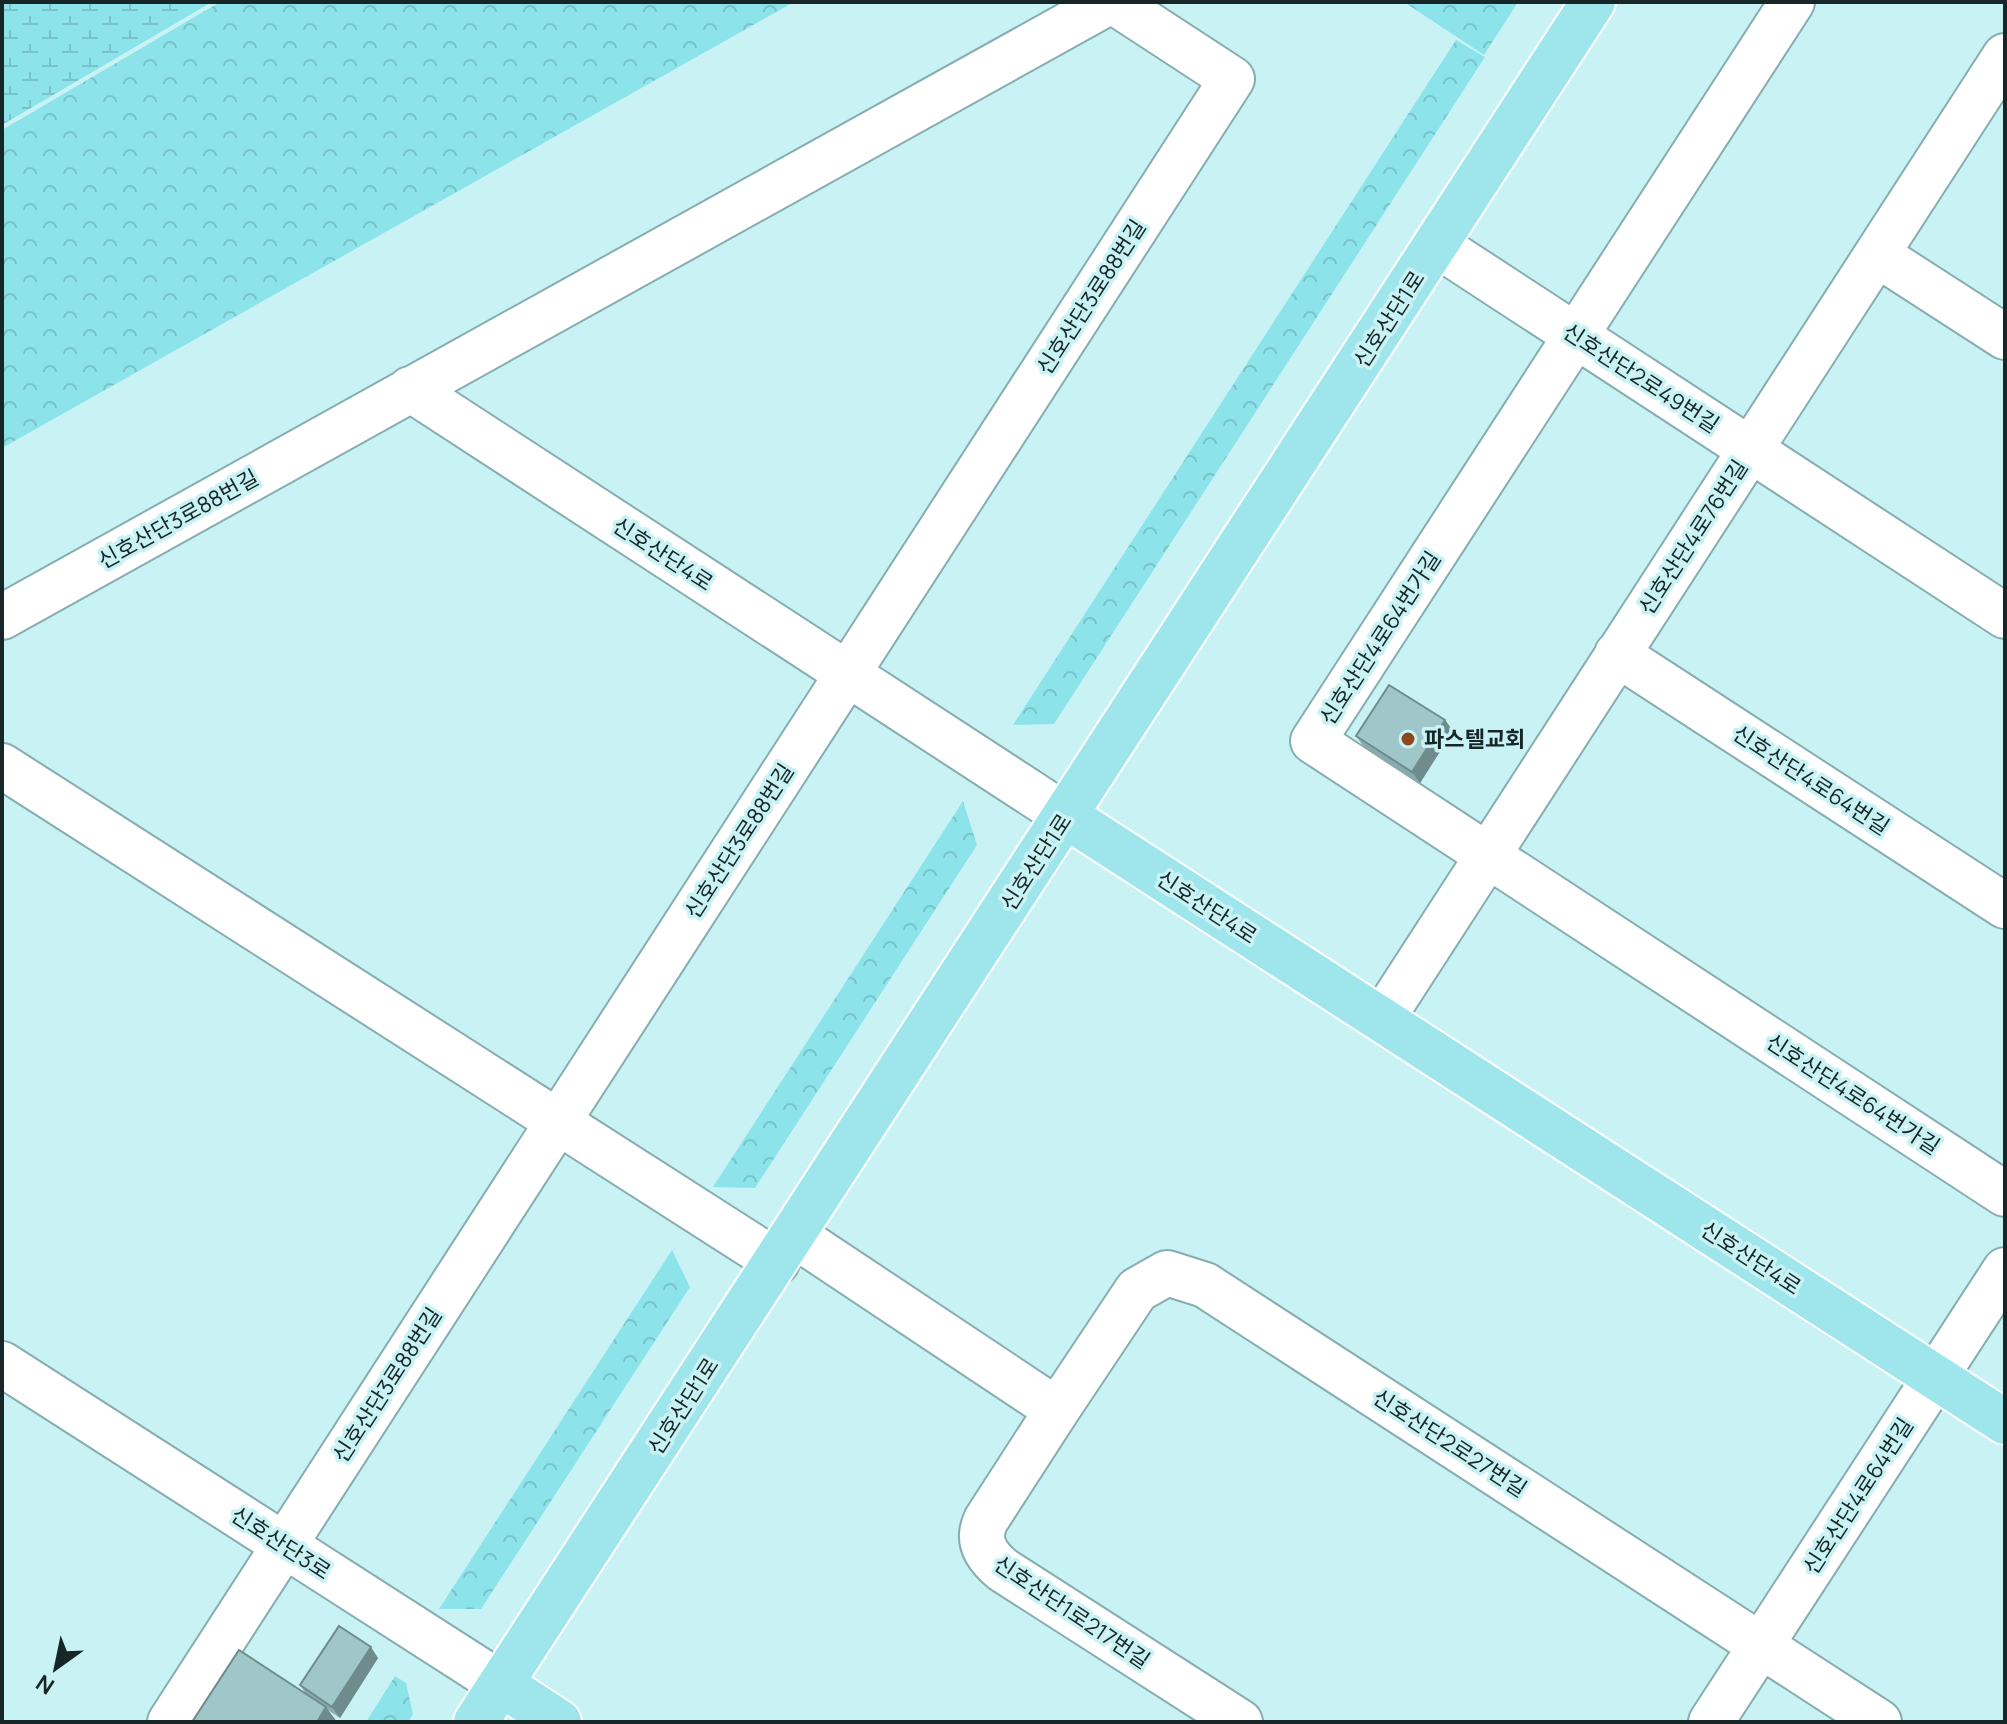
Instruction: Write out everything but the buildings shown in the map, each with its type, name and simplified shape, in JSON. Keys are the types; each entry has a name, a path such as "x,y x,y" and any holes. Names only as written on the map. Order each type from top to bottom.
{"main road":[{"name":"신호산단1로","path":"476,1722 1593,2"},
{"name":"신호산단4로","path":"1066,816 2005,1422"},
{"name":"신호산단3로","path":"501,1684 559,1722"}],"street":[{"name":"신호산단3로88번길","path":"2,617 1112,2 1232,79 170,1722"},
{"name":"신호산단4로64번가길","path":"1792,2 1313,741 2005,1194"},
{"name":"신호산단4로76번길","path":"1382,1019 2005,56"},
{"name":"신호산단2로49번길","path":"1437,245 2005,616"},
{"path":"1878,255 2005,337"},
{"name":"신호산단4로","path":"410,389 1066,816"},
{"name":"신호산단4로64번길","path":"1617,654 2005,906"},
{"path":"2,766 558,1122 786,1249 1057,1410"},
{"name":"신호산단4로64번길","path":"1711,1722 2005,1270"},
{"name":"신호산단2로27번길","path":"1057,1410 1137,1290 1167,1273 1184,1275 1205,1285 1879,1722"},
{"name":"신호산단3로","path":"2,1364 501,1684"},
{"name":"신호산단1로217번길","path":"1057,1410 986,1520 981,1535 982,1546 1003,1570 1240,1722"}],"green space":[{"path":"2,2 212,2 2,125"},
{"path":"220,2 794,2 2,448 2,130"},
{"path":"1404,2 1518,2 1484,55"},
{"path":"1456,40 1485,57 1054,724 1013,725"},
{"path":"963,801 977,845 755,1188 713,1187"},
{"path":"672,1250 690,1287 481,1609 439,1609"},
{"path":"395,1676 406,1683 413,1714 408,1722 366,1722"}],"place":[{"name":"파스텔교회","path":"1408,739"}]}
